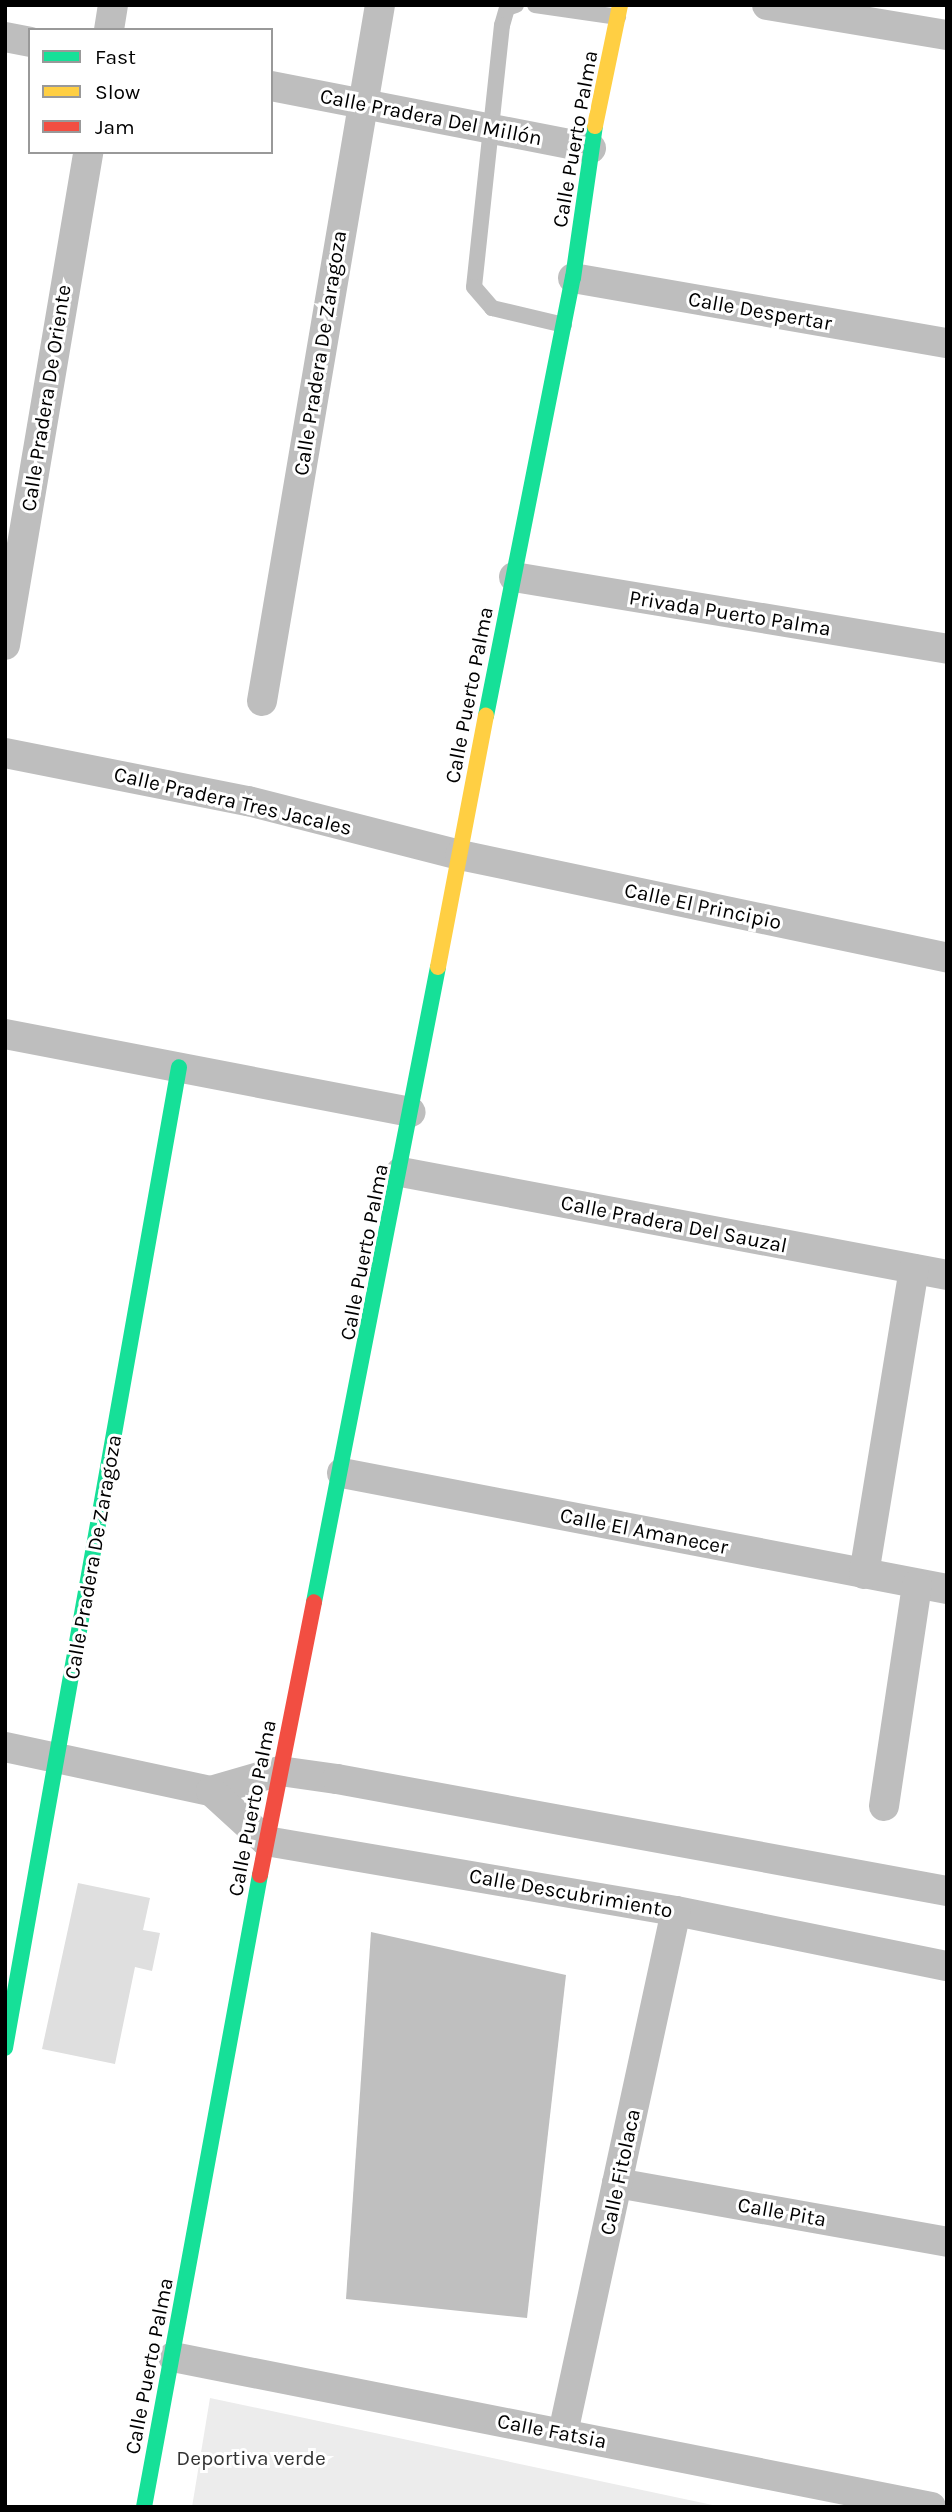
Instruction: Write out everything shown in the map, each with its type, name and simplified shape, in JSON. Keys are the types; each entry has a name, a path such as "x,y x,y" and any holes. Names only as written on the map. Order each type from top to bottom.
{"street":[{"path":"108,28 113,5"},
{"name":"Calle Pradera De Zaragoza","path":"262,701 361,103 380,5"},
{"path":"767,5 947,35"},
{"name":"Calle Puerto Palma","path":"144,2507 265,1841 342,1473 401,1172 573,278 591,148 619,11"},
{"path":"5,37 28,42"},
{"name":"Calle Pradera Del Millón","path":"273,86 591,148"},
{"name":"Calle Pradera De Oriente","path":"5,645 88,154"},
{"name":"Calle Despertar","path":"573,278 947,343"},
{"name":"Privada Puerto Palma","path":"514,577 947,649"},
{"name":"Calle Pradera Tres Jacales","path":"5,753 248,801 460,855"},
{"name":"Calle El Principio","path":"460,855 947,958"},
{"path":"5,1034 411,1112"},
{"name":"Calle Pradera De Zaragoza","path":"5,2048 179,1066"},
{"name":"Calle Pradera Del Sauzal","path":"401,1172 947,1275"},
{"path":"864,1574 914,1269"},
{"name":"Calle El Amanecer","path":"342,1473 947,1589"},
{"path":"884,1806 917,1584"},
{"path":"5,1747 211,1791 280,1771 947,1891"},
{"path":"211,1791 265,1841"},
{"name":"Calle Descubrimiento","path":"265,1841 676,1910 947,1966"},
{"name":"Calle Fitolaca","path":"563,2433 676,1910"},
{"name":"Calle Pita","path":"617,2183 947,2242"},
{"name":"Calle Fatsia","path":"173,2357 931,2507"}],"lane":[{"path":"516,5 507,8 502,25 494,130 474,287 492,308 564,325"},
{"path":"536,5 619,11"}],"green space":[{"name":"Deportiva verde","path":"210,2398 722,2507 192,2507"}],"shaded area":[{"path":"371,1932 566,1975 527,2318 346,2299"}],"building":[{"path":"78,1883 150,1898 143,1930 160,1933 152,1971 135,1967 115,2064 42,2049"}],"traffic: fast":[{"path":"486,716 573,278 595,126"},
{"path":"314,1602 438,967"},
{"path":"5,2048 179,1067"},
{"path":"144,2507 260,1875"}],"traffic: slow":[{"path":"595,126 620,5"},
{"path":"438,967 486,716"}],"traffic: jam":[{"path":"260,1875 314,1602"}]}
